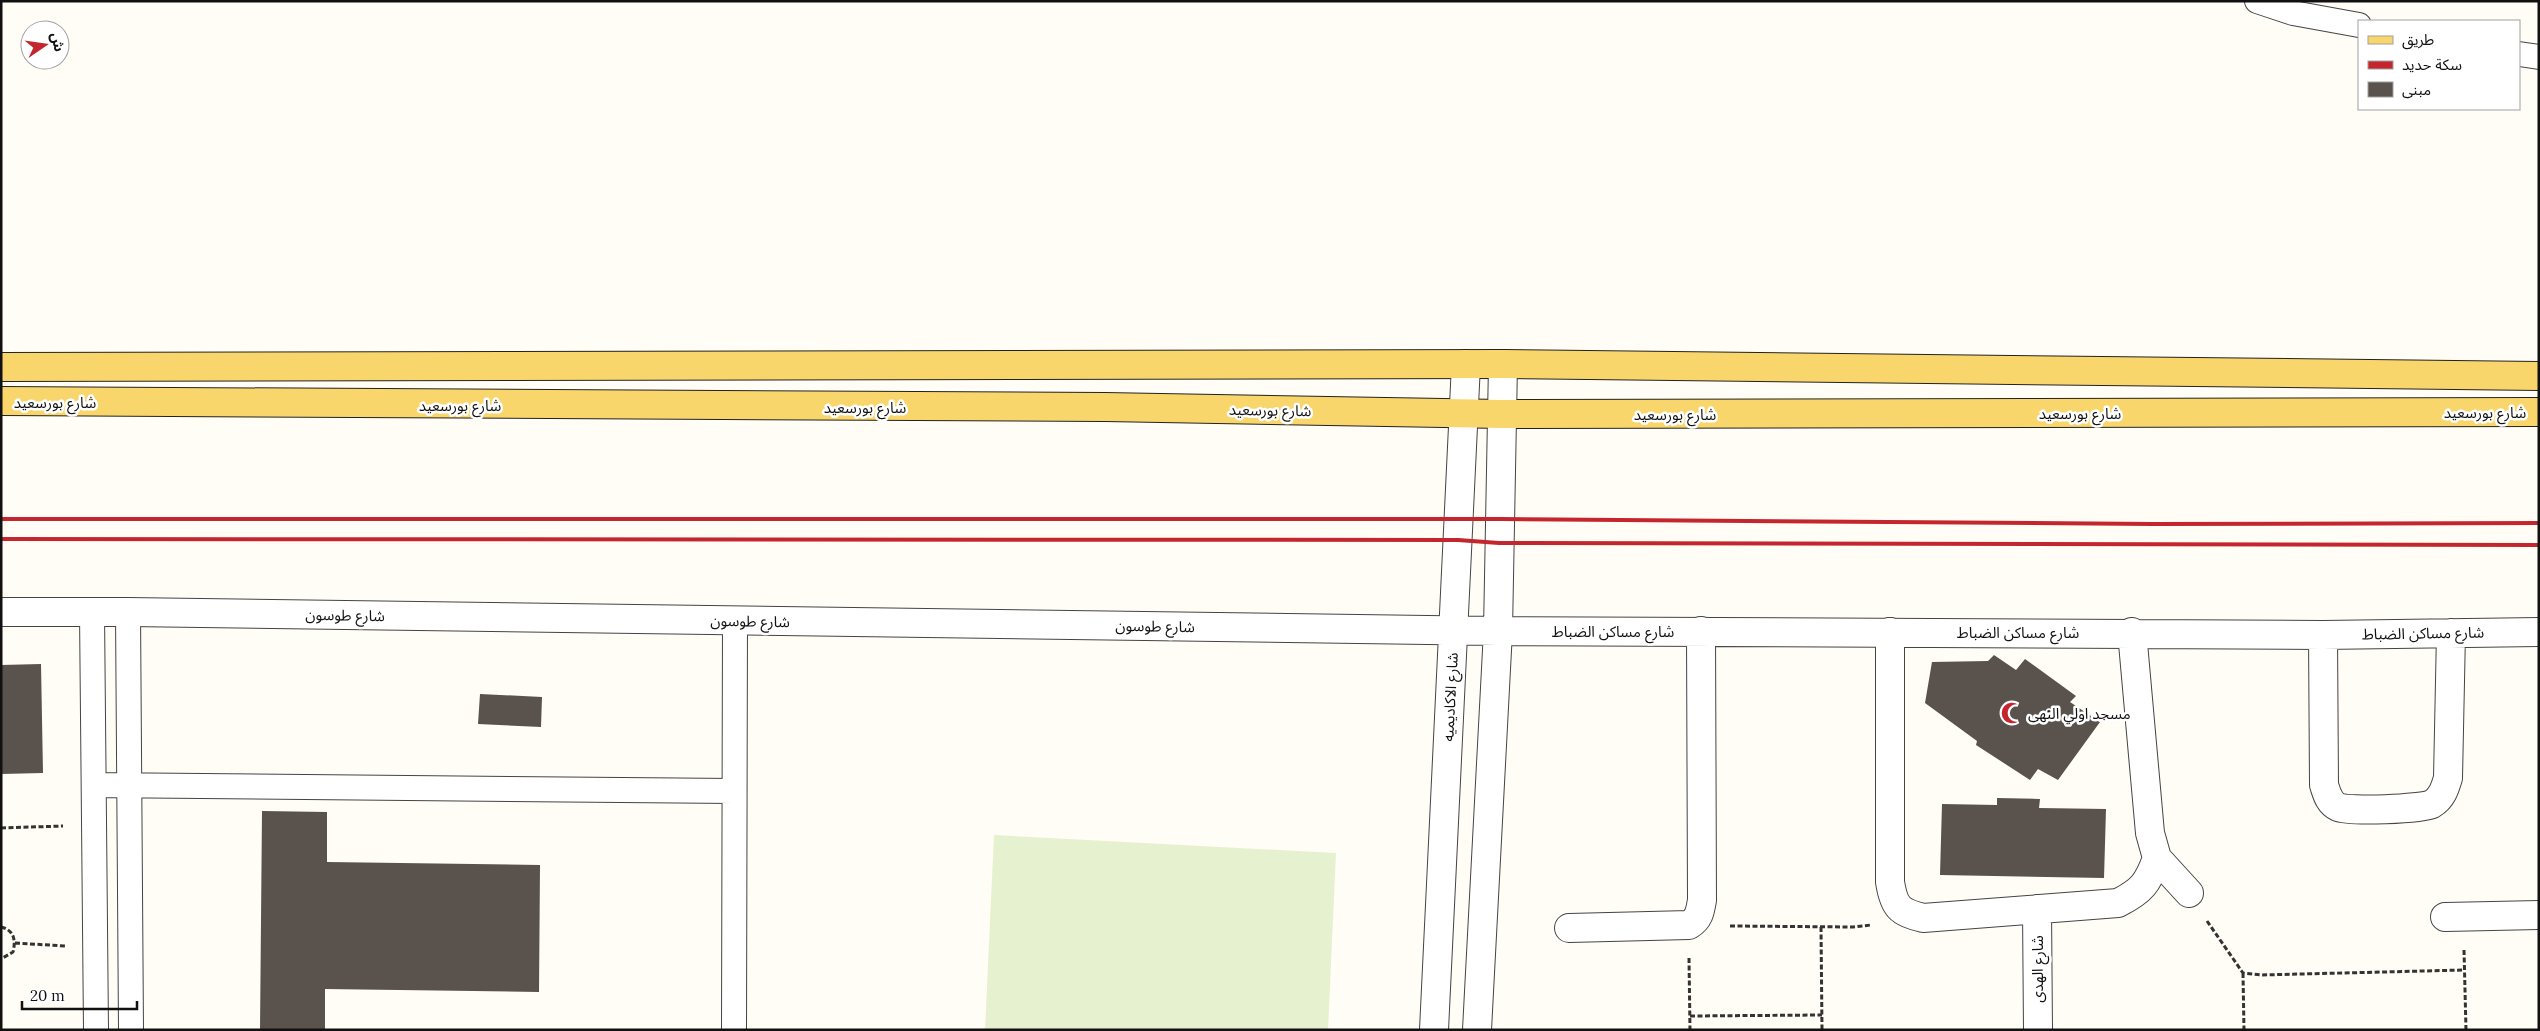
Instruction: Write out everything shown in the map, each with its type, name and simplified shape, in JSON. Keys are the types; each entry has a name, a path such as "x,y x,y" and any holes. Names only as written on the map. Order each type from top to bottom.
{"main road":[{"path":"1,367 1503,364 2539,376"},
{"name":"شارع بورسعيد","path":"1,402 1105,407 1502,414 2539,412"}],"street":[{"name":"شارع الاكاديميه","path":"1434,1030 1466,364"},
{"path":"1477,1030 1498,631 1503,364"},
{"name":"شارع طوسون","path":"1,612 128,612 1498,631"},
{"name":"شارع مساكن الضباط","path":"1498,631 2132,632 2323,635 2539,632"},
{"path":"1569,928 1689,925 1696,920 1702,900 1701,632"},
{"path":"1890,632 1890,882 1893,900 1905,913 1923,918 2118,903 2137,894 2150,878 2157,858"},
{"path":"2132,632 2150,832 2157,858 2189,894"},
{"path":"2323,635 2324,785 2328,798 2338,807 2352,810 2419,808 2433,803 2444,792 2448,778 2451,633"},
{"name":"شارع الهدى","path":"2037,909 2038,1030"},
{"path":"2454,916 2539,915"}],"lane":[{"path":"2257,1 2293,13 2358,25"},
{"path":"2520,54 2539,57"},
{"path":"92,612 96,1030"},
{"path":"128,612 131,1030"},
{"path":"734,1030 735,620"},
{"path":"94,785 734,791"},
{"path":"95,898 130,898"}],"path":[{"path":"1,828 94,825"},
{"path":"2189,894 2243,973 2244,1030"},
{"path":"1690,1030 1689,925 1854,927 1880,924 1905,913"},
{"path":"2454,916 2464,970 2466,1030"},
{"path":"1,927 7,928 13,935 15,943 13,952 1,959"},
{"path":"1821,927 1822,1030"},
{"path":"15,943 95,948"},
{"path":"2243,973 2261,975 2464,970"},
{"path":"1690,1016 1822,1015"}],"green space":[{"path":"994,835 1336,853 1328,1030 985,1030"}],"building":[{"name":"مسجد اولي النهى","path":"1994,655 2016,670 2025,659 2076,696 2070,702 2100,722 2058,780 2038,769 2030,780 1976,745 1977,741 1925,703 1932,662 1988,661"},
{"path":"41,664 43,773 1,774 1,665"},
{"path":"480,694 542,697 541,727 478,724"},
{"path":"1997,798 2040,799 2039,808 2106,809 2104,878 1940,875 1942,804 1997,805"},
{"path":"262,811 327,812 327,862 540,865 539,992 325,989 325,1030 260,1030"}],"railway":[{"path":"1,519 1500,519 2152,524 2539,523"},
{"path":"1,539 1458,540 1499,543 2539,545"}],"place":[{"name":"مسجد اولي النهى","path":"2012,713"}]}
